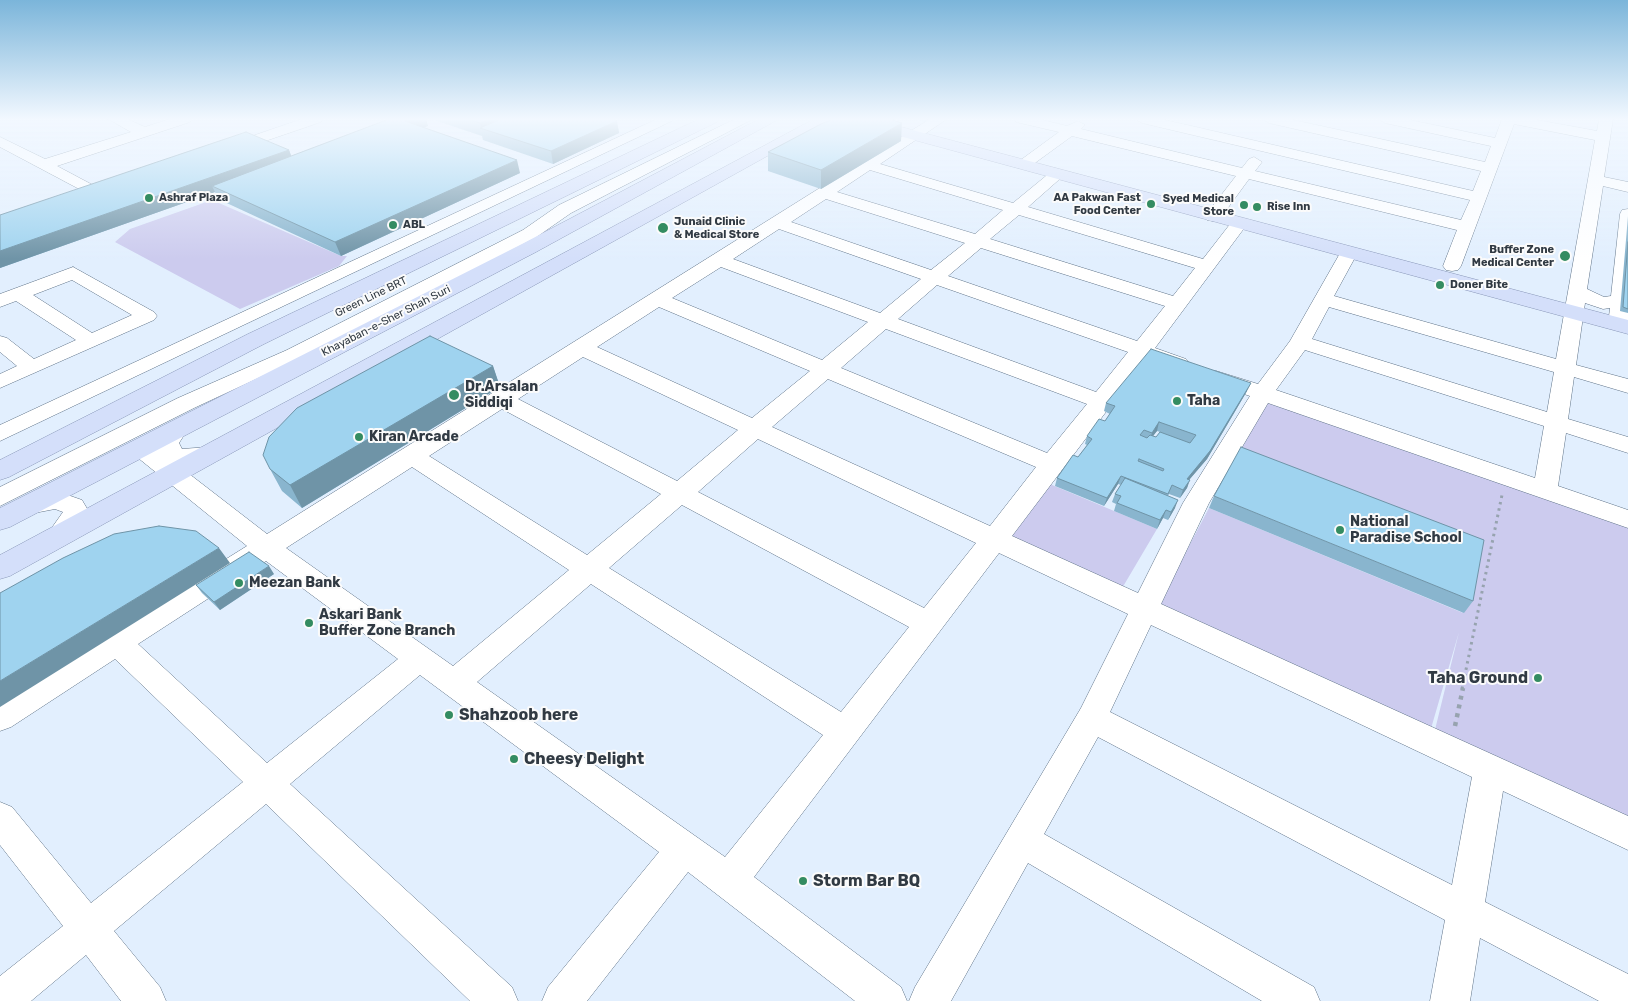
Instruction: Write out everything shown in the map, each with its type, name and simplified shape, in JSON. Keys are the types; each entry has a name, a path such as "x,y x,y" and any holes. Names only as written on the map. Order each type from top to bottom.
{"main road":[{"path":"0,471 256,339 615,166"},
{"name":"Khayaban-e-Sher Shah Suri","path":"0,520 520,252 683,166"},
{"path":"0,568 740,166"},
{"path":"1039,166 1057,174 1225,215 1452,266 1575,301"},
{"path":"1045,166 1225,215 1349,252 1575,301"}],"street":[{"path":"44,166 98,194"},
{"path":"0,434 233,326 555,166"},
{"name":"Green Line BRT","path":"0,497 186,403 294,354 529,234 565,209 652,166"},
{"path":"0,717 867,166"},
{"path":"870,166 1208,266"},
{"path":"1215,166 1467,227"},
{"path":"730,881 1208,266 1225,215 1245,173 1251,166"},
{"path":"1343,166 1478,197"},
{"path":"1452,266 1490,168 1480,166"},
{"path":"1545,491 1575,301 1599,166"},
{"path":"454,682 980,241 1057,174"},
{"path":"1597,180 1628,187"},
{"path":"80,200 117,188"},
{"path":"825,193 1178,304"},
{"path":"1623,316 1628,214"},
{"path":"778,223 934,279 1628,519"},
{"path":"929,1001 1092,718 1196,503 1263,393 1300,342 1349,252"},
{"path":"719,260 1102,402"},
{"path":"0,382 147,316 73,273 9,298"},
{"path":"1575,301 1586,297 1604,303 1623,316"},
{"path":"9,298 90,341"},
{"path":"657,299 1053,465"},
{"path":"1323,299 1628,386"},
{"path":"233,326 256,339"},
{"path":"0,342 32,368"},
{"path":"1300,342 1628,445"},
{"path":"581,348 1628,833"},
{"path":"158,361 184,376"},
{"path":"501,399 929,624"},
{"path":"177,429 167,443 169,450 174,454 184,457 209,455"},
{"path":"140,448 267,548 730,881 887,1001"},
{"path":"411,456 845,732"},
{"path":"29,505 56,500 72,506 76,512 74,519 59,536"},
{"path":"117,643 498,1001"},
{"path":"0,1001 420,658"},
{"path":"1092,718 1628,995"},
{"path":"1450,1001 1490,769"},
{"path":"0,818 146,1001"},
{"path":"1022,840 1300,1001"},
{"path":"562,1001 684,848"}],"path":[{"path":"1463,732 1454,728 1503,490"}],"shaded area":[{"path":"212,200 341,256 347,256 339,266 240,309 115,242 130,229"},
{"path":"1270,395 1628,520 1628,833 1432,742 1459,632 1430,732 1157,607 1209,508 1463,613 1236,459"},
{"path":"1045,482 1157,529 1121,590 1003,536"}],"building":[{"path":"146,166 244,166 0,251 0,215"},
{"path":"266,166 504,166 335,242 212,186"},
{"path":"808,166 828,166 821,170"},
{"path":"1628,242 1628,309 1623,307"},
{"path":"430,336 493,366 290,485 270,469 263,455 269,437 297,408"},
{"path":"1151,349 1251,383 1210,451 1187,479 1190,480 1183,490 1172,485 1168,494 1121,476 1107,498 1057,478 1073,455 1078,457 1092,439 1087,436 1099,419 1105,421 1115,406 1106,403","holes":["1159,422 1196,435 1190,443 1160,432 1156,437 1150,435 1147,438 1140,435 1144,430 1152,433","1139,459 1164,469 1163,471 1138,461"]},
{"name":"National Paradise School","path":"1241,447 1484,540 1473,601 1214,496"},
{"path":"1125,478 1178,500 1171,512 1166,510 1160,520 1117,503 1121,496 1115,494"},
{"path":"159,526 196,531 219,548 0,681 0,593 63,558 114,534"},
{"path":"249,552 269,566 214,602 196,585"}],"place":[{"name":"Ashraf Plaza","path":"149,198"},
{"name":"AA Pakwan Fast Food Center","path":"1151,204"},
{"name":"Syed Medical Store","path":"1244,205"},
{"name":"Rise Inn","path":"1257,207"},
{"name":"ABL","path":"393,225"},
{"name":"Junaid Clinic & Medical Store","path":"663,228"},
{"name":"Buffer Zone Medical Center","path":"1565,256"},
{"name":"Doner Bite","path":"1440,285"},
{"name":"Dr.Arsalan Siddiqi","path":"454,395"},
{"name":"Taha","path":"1177,401"},
{"name":"Kiran Arcade","path":"359,437"},
{"name":"National Paradise School","path":"1340,530"},
{"name":"Meezan Bank","path":"239,583"},
{"name":"Askari Bank Buffer Zone Branch","path":"309,623"},
{"name":"Taha Ground","path":"1538,678"},
{"name":"Shahzoob here","path":"449,715"},
{"name":"Cheesy Delight","path":"514,759"},
{"name":"Storm Bar BQ","path":"803,881"}]}
